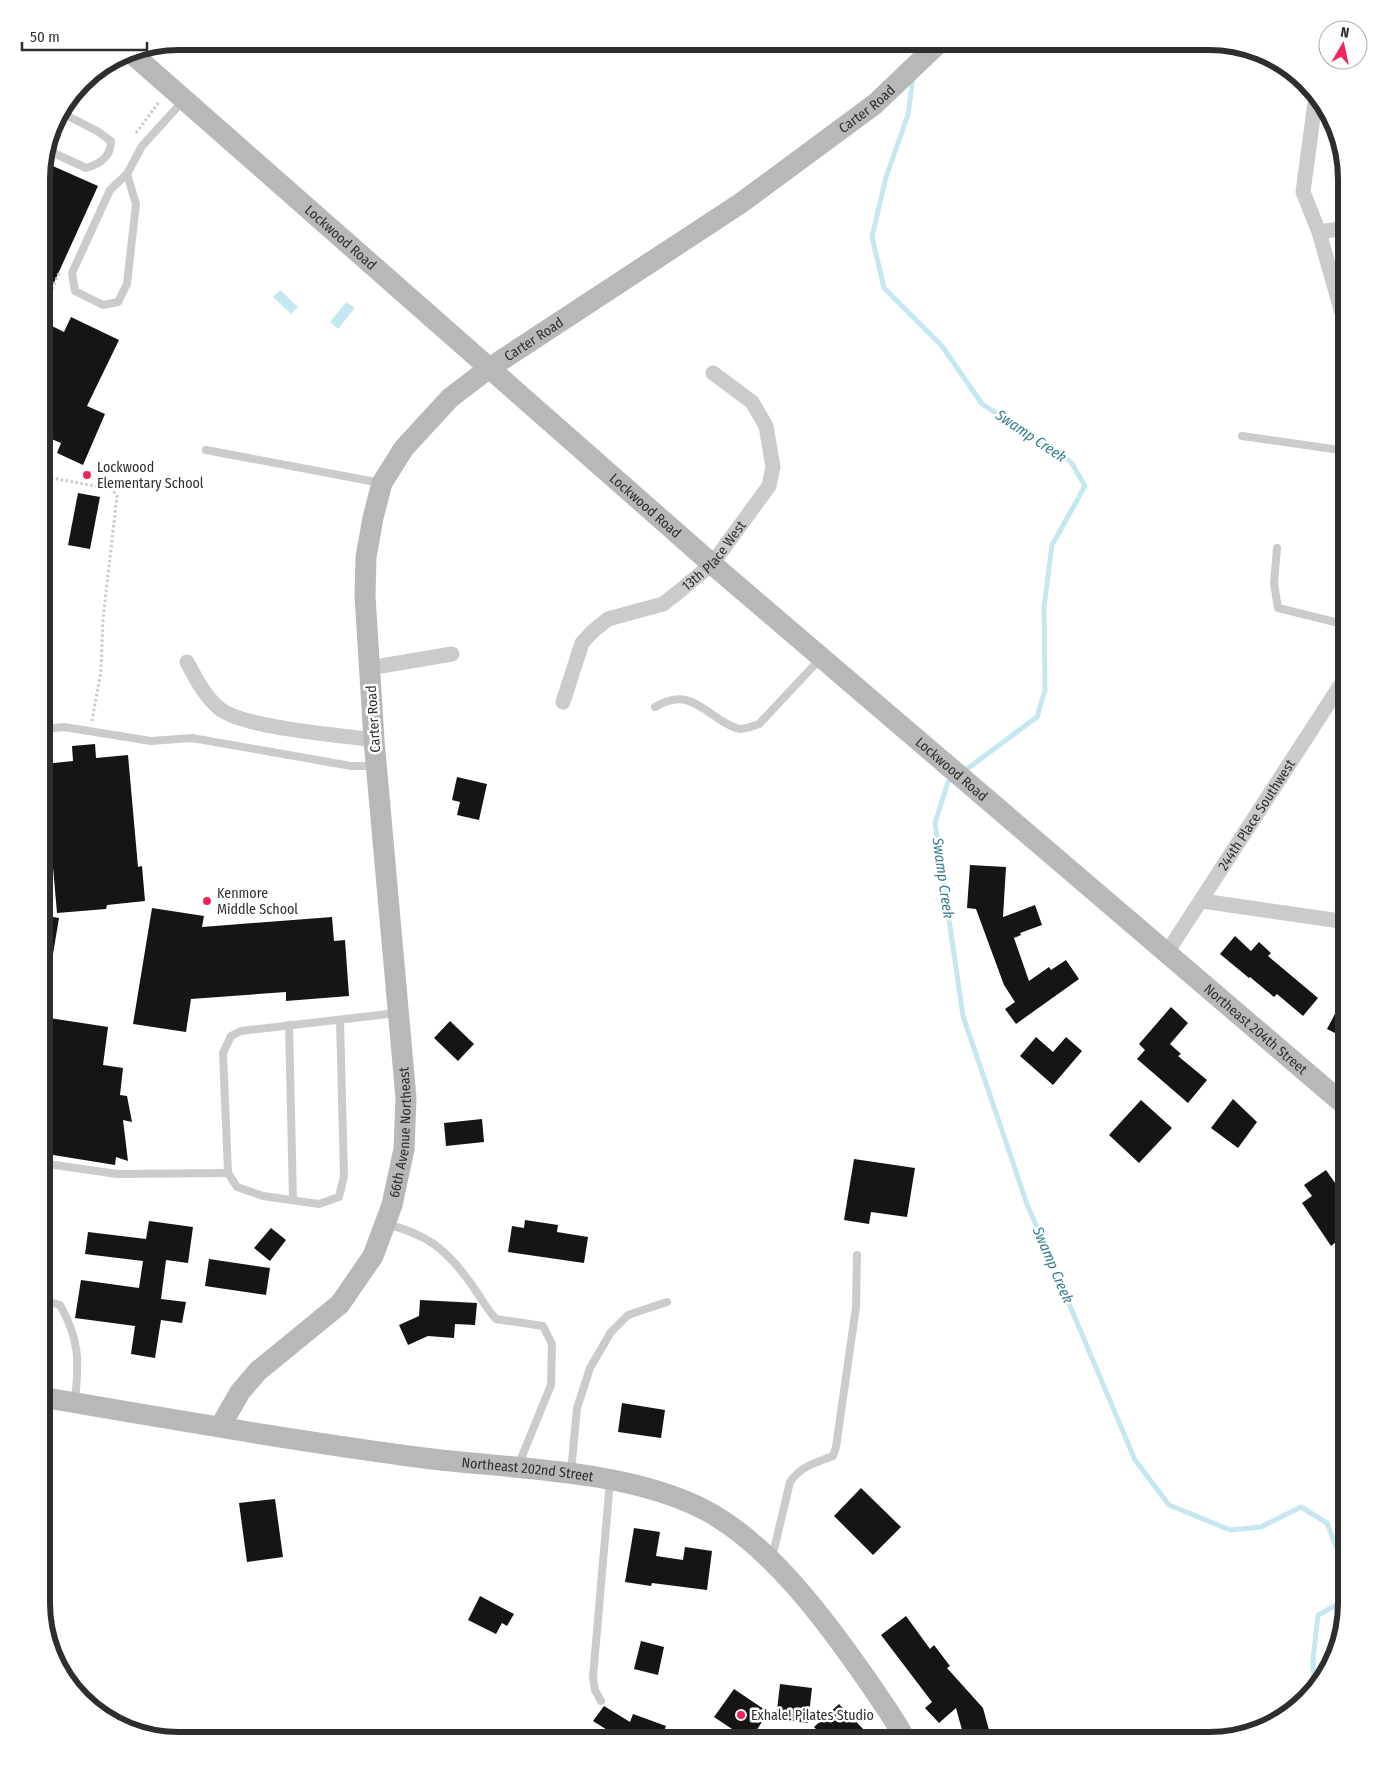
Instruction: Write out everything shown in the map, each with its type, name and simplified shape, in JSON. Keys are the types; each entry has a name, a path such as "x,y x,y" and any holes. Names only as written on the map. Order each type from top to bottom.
{"street":[{"name":"Carter Road","path":"377,770 365,596 366,557 372,518 382,483 404,448 450,398 488,369 554,328 742,203 875,104 932,50"},
{"name":"Lockwood Road","path":"136,57 342,237 488,369 821,658 932,750 1026,834 1166,954"},
{"path":"1315,105 1303,192 1319,232 1338,299"},
{"path":"1319,232 1338,229"},
{"name":"13th Place West","path":"562,702 582,643 592,632 608,620 663,604 712,564 769,486 773,467 766,426 752,402 713,373"},
{"path":"369,668 452,654"},
{"path":"187,662 202,689 220,709 242,721 374,740"},
{"name":"244th Place Southwest","path":"1166,954 1338,689"},
{"name":"66th Avenue Northeast","path":"220,1428 240,1392 258,1371 340,1304 373,1256 392,1205 404,1149 406,1098 377,770"},
{"path":"1202,901 1338,921"},
{"name":"Northeast 204th Street","path":"1166,954 1338,1099"},
{"name":"Northeast 202nd Street","path":"50,1399 220,1428 431,1458 571,1474 652,1490 704,1509 742,1535 772,1560 843,1644 896,1732"}],"lane":[{"path":"128,174 136,204 127,284 118,302 103,305 75,291 72,273 110,190 128,174 142,146 185,99"},
{"path":"53,153 86,168 100,164 111,150 111,142 97,131 66,115"},
{"path":"1242,436 1338,450"},
{"path":"206,450 382,483"},
{"path":"1276,548 1274,583 1278,608 1338,623"},
{"path":"655,707 668,699 678,698 692,701 739,729 750,727 759,724 821,658"},
{"path":"50,728 64,727 152,740 192,738 377,770"},
{"path":"340,1020 344,1176 339,1197 319,1204 263,1196 237,1187 228,1173 223,1053 231,1036 241,1031 399,1013"},
{"path":"288,1026 293,1130 293,1200"},
{"path":"50,1164 117,1174 228,1173"},
{"path":"385,1224 413,1231 428,1239 455,1264 484,1306 496,1319 544,1326 552,1344 551,1385 518,1468"},
{"path":"772,1560 790,1482 798,1472 807,1466 833,1456 836,1447 856,1307 857,1254"},
{"path":"50,1302 60,1304 72,1326 78,1365 75,1403"},
{"path":"571,1474 577,1408 590,1368 611,1332 628,1315 667,1302"},
{"path":"601,1701 595,1690 593,1676 610,1481"}],"path":[{"path":"50,477 112,489 117,496 104,619 101,670 90,731"}],"water":[{"path":"280,290 298,307 291,314 273,297"},
{"path":"346,302 355,308 338,329 330,322"}],"building":[{"path":"51,165 98,186 50,291"},
{"path":"71,317 119,340 87,406 105,414 83,465 57,453 61,443 50,438 50,379 53,372 50,370 50,325 64,332"},
{"path":"78,493 100,497 90,549 68,545"},
{"path":"95,744 96,758 128,755 138,867 142,866 145,901 107,905 106,909 57,913 50,833 50,763 73,761 72,746"},
{"path":"457,777 487,784 479,820 457,815 460,802 452,800"},
{"path":"970,865 1006,867 1003,917 1035,905 1042,925 1020,933 1021,935 1014,938 1029,981 1049,967 1051,970 1066,960 1079,979 1016,1024 1005,1009 1015,1002 1004,985 976,909 967,908"},
{"path":"152,908 204,916 202,927 332,917 334,941 345,940 349,996 286,1001 286,992 191,999 186,1032 133,1024"},
{"path":"50,916 59,918 50,972"},
{"path":"1235,936 1251,951 1259,942 1271,953 1268,956 1318,998 1303,1016 1277,994 1274,997 1220,954"},
{"path":"1171,1007 1188,1023 1170,1044 1181,1054 1178,1056 1207,1080 1188,1103 1137,1059 1145,1050 1139,1044"},
{"path":"1337,1010 1338,1010 1338,1034 1327,1029"},
{"path":"50,1018 108,1027 103,1065 123,1068 120,1095 127,1096 132,1122 123,1120 128,1161 116,1157 115,1165 50,1154"},
{"path":"450,1021 474,1044 458,1061 434,1038"},
{"path":"1036,1037 1053,1052 1066,1037 1082,1051 1053,1085 1020,1056"},
{"path":"1233,1099 1257,1122 1238,1148 1211,1128"},
{"path":"1141,1100 1172,1128 1139,1163 1109,1135"},
{"path":"482,1119 484,1142 446,1146 444,1123"},
{"path":"854,1159 915,1168 907,1217 871,1212 869,1224 844,1220"},
{"path":"1326,1170 1338,1187 1338,1240 1331,1246 1302,1203 1312,1196 1304,1185"},
{"path":"525,1220 558,1225 557,1232 588,1237 584,1263 508,1252 512,1226 524,1228"},
{"path":"149,1221 193,1227 188,1263 166,1260 161,1299 186,1302 182,1323 161,1320 155,1358 131,1354 135,1326 75,1318 81,1280 139,1288 143,1261 85,1254 88,1232 146,1239"},
{"path":"271,1228 286,1240 270,1261 254,1248"},
{"path":"209,1259 270,1268 266,1295 205,1286"},
{"path":"420,1300 477,1303 475,1325 455,1324 454,1338 428,1336 408,1345 399,1325 419,1316"},
{"path":"622,1403 665,1410 661,1438 618,1432"},
{"path":"861,1488 901,1527 873,1555 834,1516"},
{"path":"275,1499 283,1557 247,1562 239,1503"},
{"path":"634,1528 660,1532 656,1556 683,1560 685,1547 712,1551 707,1590 652,1583 651,1586 625,1582"},
{"path":"480,1596 514,1614 507,1626 502,1623 496,1634 468,1620"},
{"path":"906,1616 930,1649 934,1645 950,1666 947,1668 983,1708 990,1732 963,1732 956,1708 939,1723 925,1708 932,1702 881,1635"},
{"path":"641,1641 664,1647 658,1675 634,1669"},
{"path":"780,1684 812,1688 808,1723 776,1719"},
{"name":"Exhale! Pilates Studio","path":"734,1689 768,1712 756,1732 736,1732 714,1717"},
{"path":"839,1704 866,1732 819,1732 814,1727"},
{"path":"604,1706 630,1722 633,1714 666,1726 664,1732 610,1732 593,1721"}],"waterway":[{"name":"Swamp Creek","path":"915,56 916,50"},
{"name":"Swamp Creek","path":"913,77 908,115 886,177 872,237 884,288 942,346 982,404 1071,462 1085,486 1052,545 1044,607 1045,690 1037,717 963,772"},
{"name":"Swamp Creek","path":"954,778 948,782 935,823 963,1016 1027,1204 1135,1460 1169,1505 1230,1530 1261,1527 1301,1507 1327,1523 1338,1552"},
{"name":"Swamp Creek","path":"1314,1678 1313,1660 1318,1615 1338,1604"}],"place":[{"name":"Lockwood Elementary School","path":"87,475"},
{"name":"Kenmore Middle School","path":"207,901"},
{"name":"Exhale! Pilates Studio","path":"741,1715"}]}
